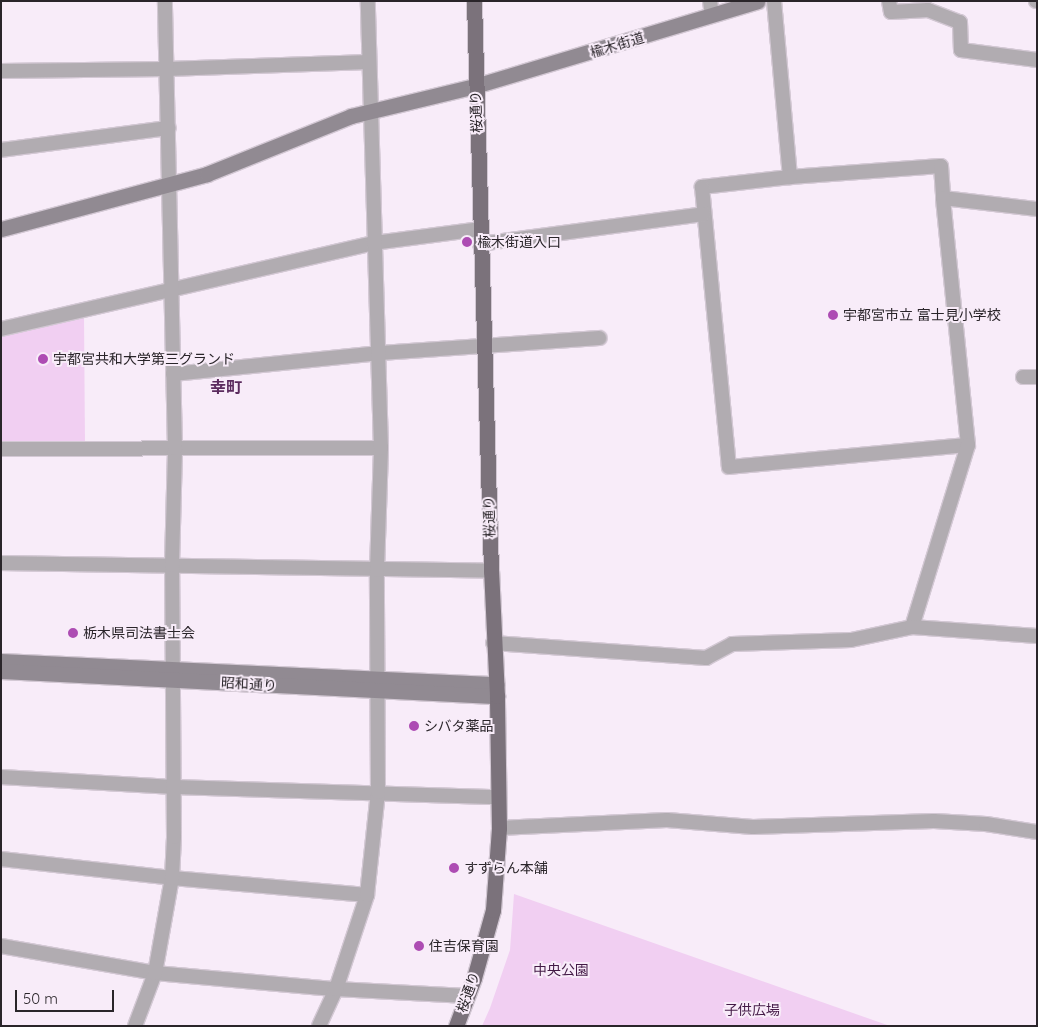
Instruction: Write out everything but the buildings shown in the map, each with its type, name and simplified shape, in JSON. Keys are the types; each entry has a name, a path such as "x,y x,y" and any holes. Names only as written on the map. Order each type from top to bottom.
{"main road":[{"name":"桜通り","path":"456,1026 485,944 492,910 499,828 475,86 474,1"}],"street":[{"path":"135,1026 155,973 172,878 174,674 172,565 175,448 165,1"},
{"path":"319,1026 336,989 367,895 378,792 377,570 381,448 380,353 374,242 368,1"},
{"name":"楡木街道","path":"1,229 170,185 240,163 334,122 475,86 711,8 758,1"},
{"path":"774,1 790,177"},
{"path":"889,1 891,12 928,10 960,22 961,50 1037,60"},
{"path":"1,71 167,69 369,62"},
{"path":"1,150 169,128"},
{"path":"912,627 968,445 941,166 790,177 702,187 729,467 968,445"},
{"path":"943,198 1037,209"},
{"path":"480,244 704,214"},
{"path":"1,329 374,242 480,228"},
{"path":"173,374 380,353 599,338"},
{"path":"1,449 381,448"},
{"path":"1,563 491,571"},
{"path":"493,643 706,658 732,644 851,640 912,627 1037,636"},
{"name":"昭和通り","path":"1,661 174,674 496,690"},
{"name":"昭和通り","path":"1,671 174,674"},
{"path":"1,777 174,787 378,792 498,798"},
{"path":"499,828 667,820 752,827 934,822 986,824 1037,832"},
{"path":"1,859 172,878 367,895"},
{"path":"1,946 155,973 336,989 467,996"}],"green space":[{"name":"宇都宮共和大学第三グランド","path":"84,315 85,446 1,444 1,333"},
{"name":"中央公園","path":"514,894 890,1026 482,1026 510,950"}],"place":[{"name":"楡木街道入口","path":"467,242"},
{"name":"宇都宮市立 富士見小学校","path":"833,315"},
{"name":"宇都宮共和大学第三グランド","path":"43,359"},
{"name":"栃木県司法書士会","path":"73,633"},
{"name":"シバタ薬品","path":"414,726"},
{"name":"すずらん本舗","path":"454,868"},
{"name":"住吉保育園","path":"419,946"}],"district":[{"name":"幸町","path":"226,387"}],"park label":[{"name":"子供広場","path":"752,1010"}]}
